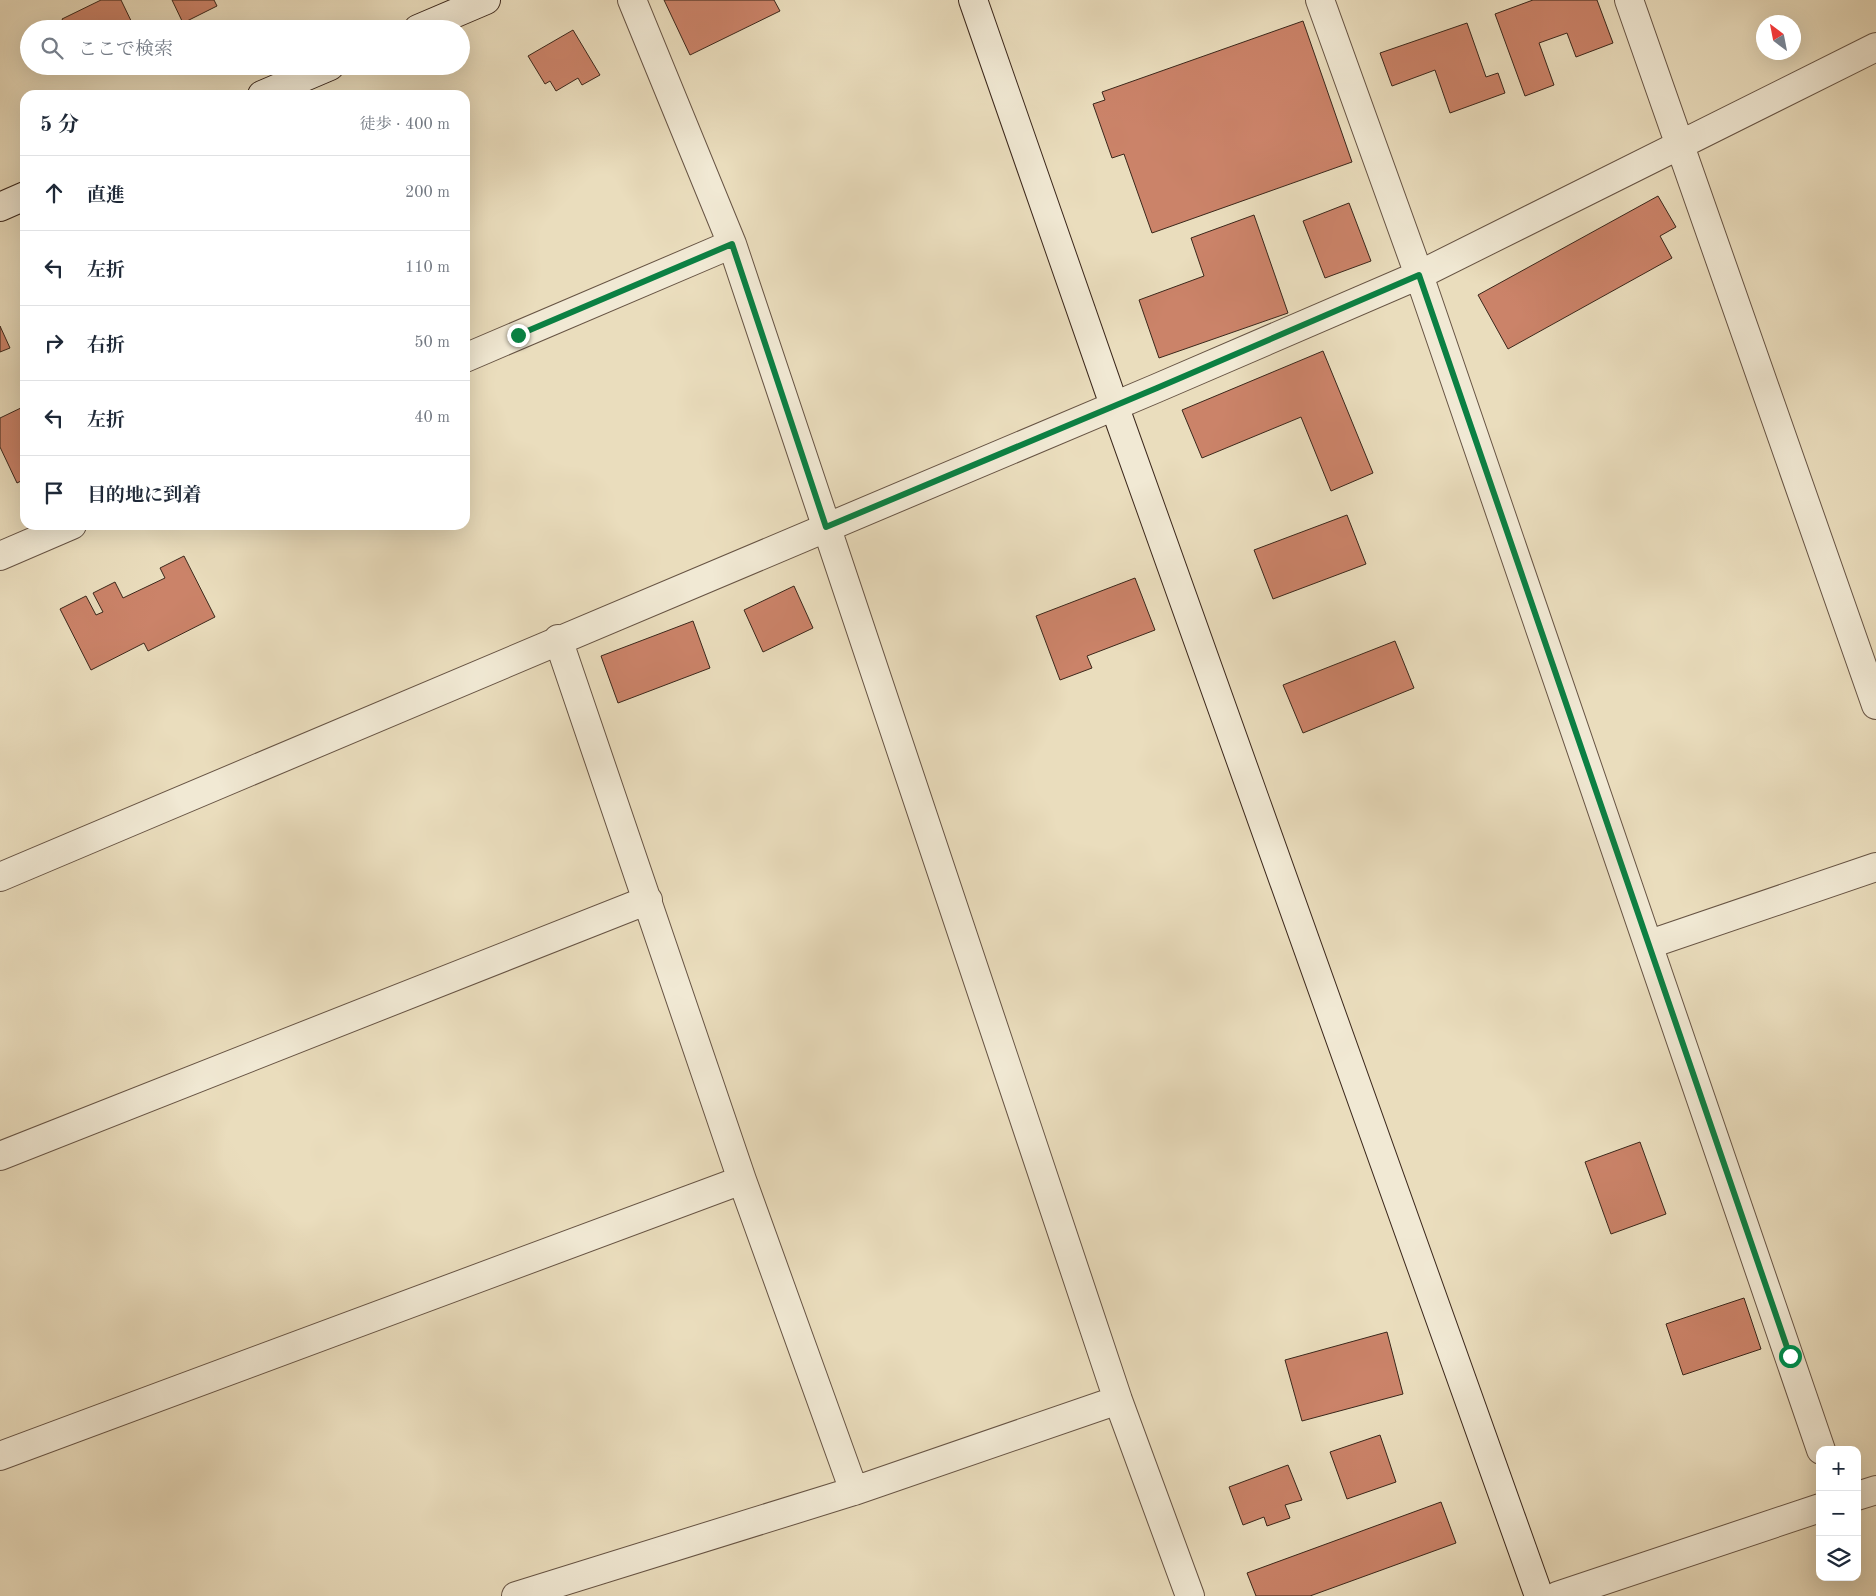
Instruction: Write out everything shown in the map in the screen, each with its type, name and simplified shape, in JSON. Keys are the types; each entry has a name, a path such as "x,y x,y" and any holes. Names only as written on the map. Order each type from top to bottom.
{"street":[{"path":"439,20 486,0"},
{"path":"632,0 732,244 1118,1400 1190,1596"},
{"path":"973,0 1114,406 1539,1596"},
{"path":"1320,0 1419,275 1650,944 1820,1446"},
{"path":"1628,0 1876,705"},
{"path":"0,877 1419,275 1876,47"},
{"path":"274,90 309,75"},
{"path":"0,206 20,198"},
{"path":"470,356 732,244"},
{"path":"0,556 60,530"},
{"path":"558,640 742,1180 854,1491"},
{"path":"1650,944 1876,867"},
{"path":"0,1156 648,900"},
{"path":"0,1456 742,1180"},
{"path":"516,1596 854,1491 1118,1400"},
{"path":"1861,1495 1876,1490"},
{"path":"1557,1596 1816,1509"}],"building":[{"path":"101,0 121,0 131,20 62,20"},
{"path":"172,0 214,0 217,6 189,20 182,20"},
{"path":"664,0 774,0 780,11 690,55"},
{"path":"1533,0 1597,0 1613,43 1576,57 1567,33 1539,43 1554,85 1525,96 1495,14"},
{"path":"1303,21 1352,162 1152,233 1124,154 1112,158 1093,104 1105,100 1102,92"},
{"path":"1467,23 1486,77 1498,73 1505,93 1450,113 1435,70 1392,86 1380,53"},
{"path":"573,30 600,75 582,85 578,78 556,91 550,81 545,84 528,56"},
{"path":"1658,196 1676,227 1660,236 1672,258 1508,349 1478,295"},
{"path":"1349,203 1371,261 1325,278 1303,221"},
{"path":"1254,215 1288,313 1159,358 1139,300 1204,276 1191,238"},
{"path":"0,326 10,348 0,352"},
{"path":"1323,351 1373,473 1331,491 1301,417 1202,458 1182,410"},
{"path":"20,408 20,482 17,483 0,447 0,418"},
{"path":"1347,515 1366,564 1273,599 1254,550"},
{"path":"184,556 215,617 148,651 144,643 91,670 60,609 86,596 96,615 103,612 93,593 115,582 123,598 165,578 160,568"},
{"path":"1135,578 1155,630 1087,656 1092,668 1060,680 1036,616"},
{"path":"794,586 813,628 763,652 744,610"},
{"path":"693,621 710,668 618,703 601,656"},
{"path":"1395,641 1414,688 1303,733 1283,685"},
{"path":"1640,1142 1666,1214 1611,1234 1585,1162"},
{"path":"1744,1298 1761,1349 1683,1375 1666,1324"},
{"path":"1387,1332 1403,1394 1302,1421 1285,1360"},
{"path":"1380,1435 1396,1482 1347,1499 1330,1452"},
{"path":"1288,1465 1302,1500 1285,1505 1290,1518 1267,1526 1264,1517 1243,1525 1229,1487"},
{"path":"1441,1502 1456,1543 1310,1596 1256,1596 1247,1573"}],"route":[{"path":"518,335 732,244 826,527 1157,388 1419,275 1790,1356"}]}
